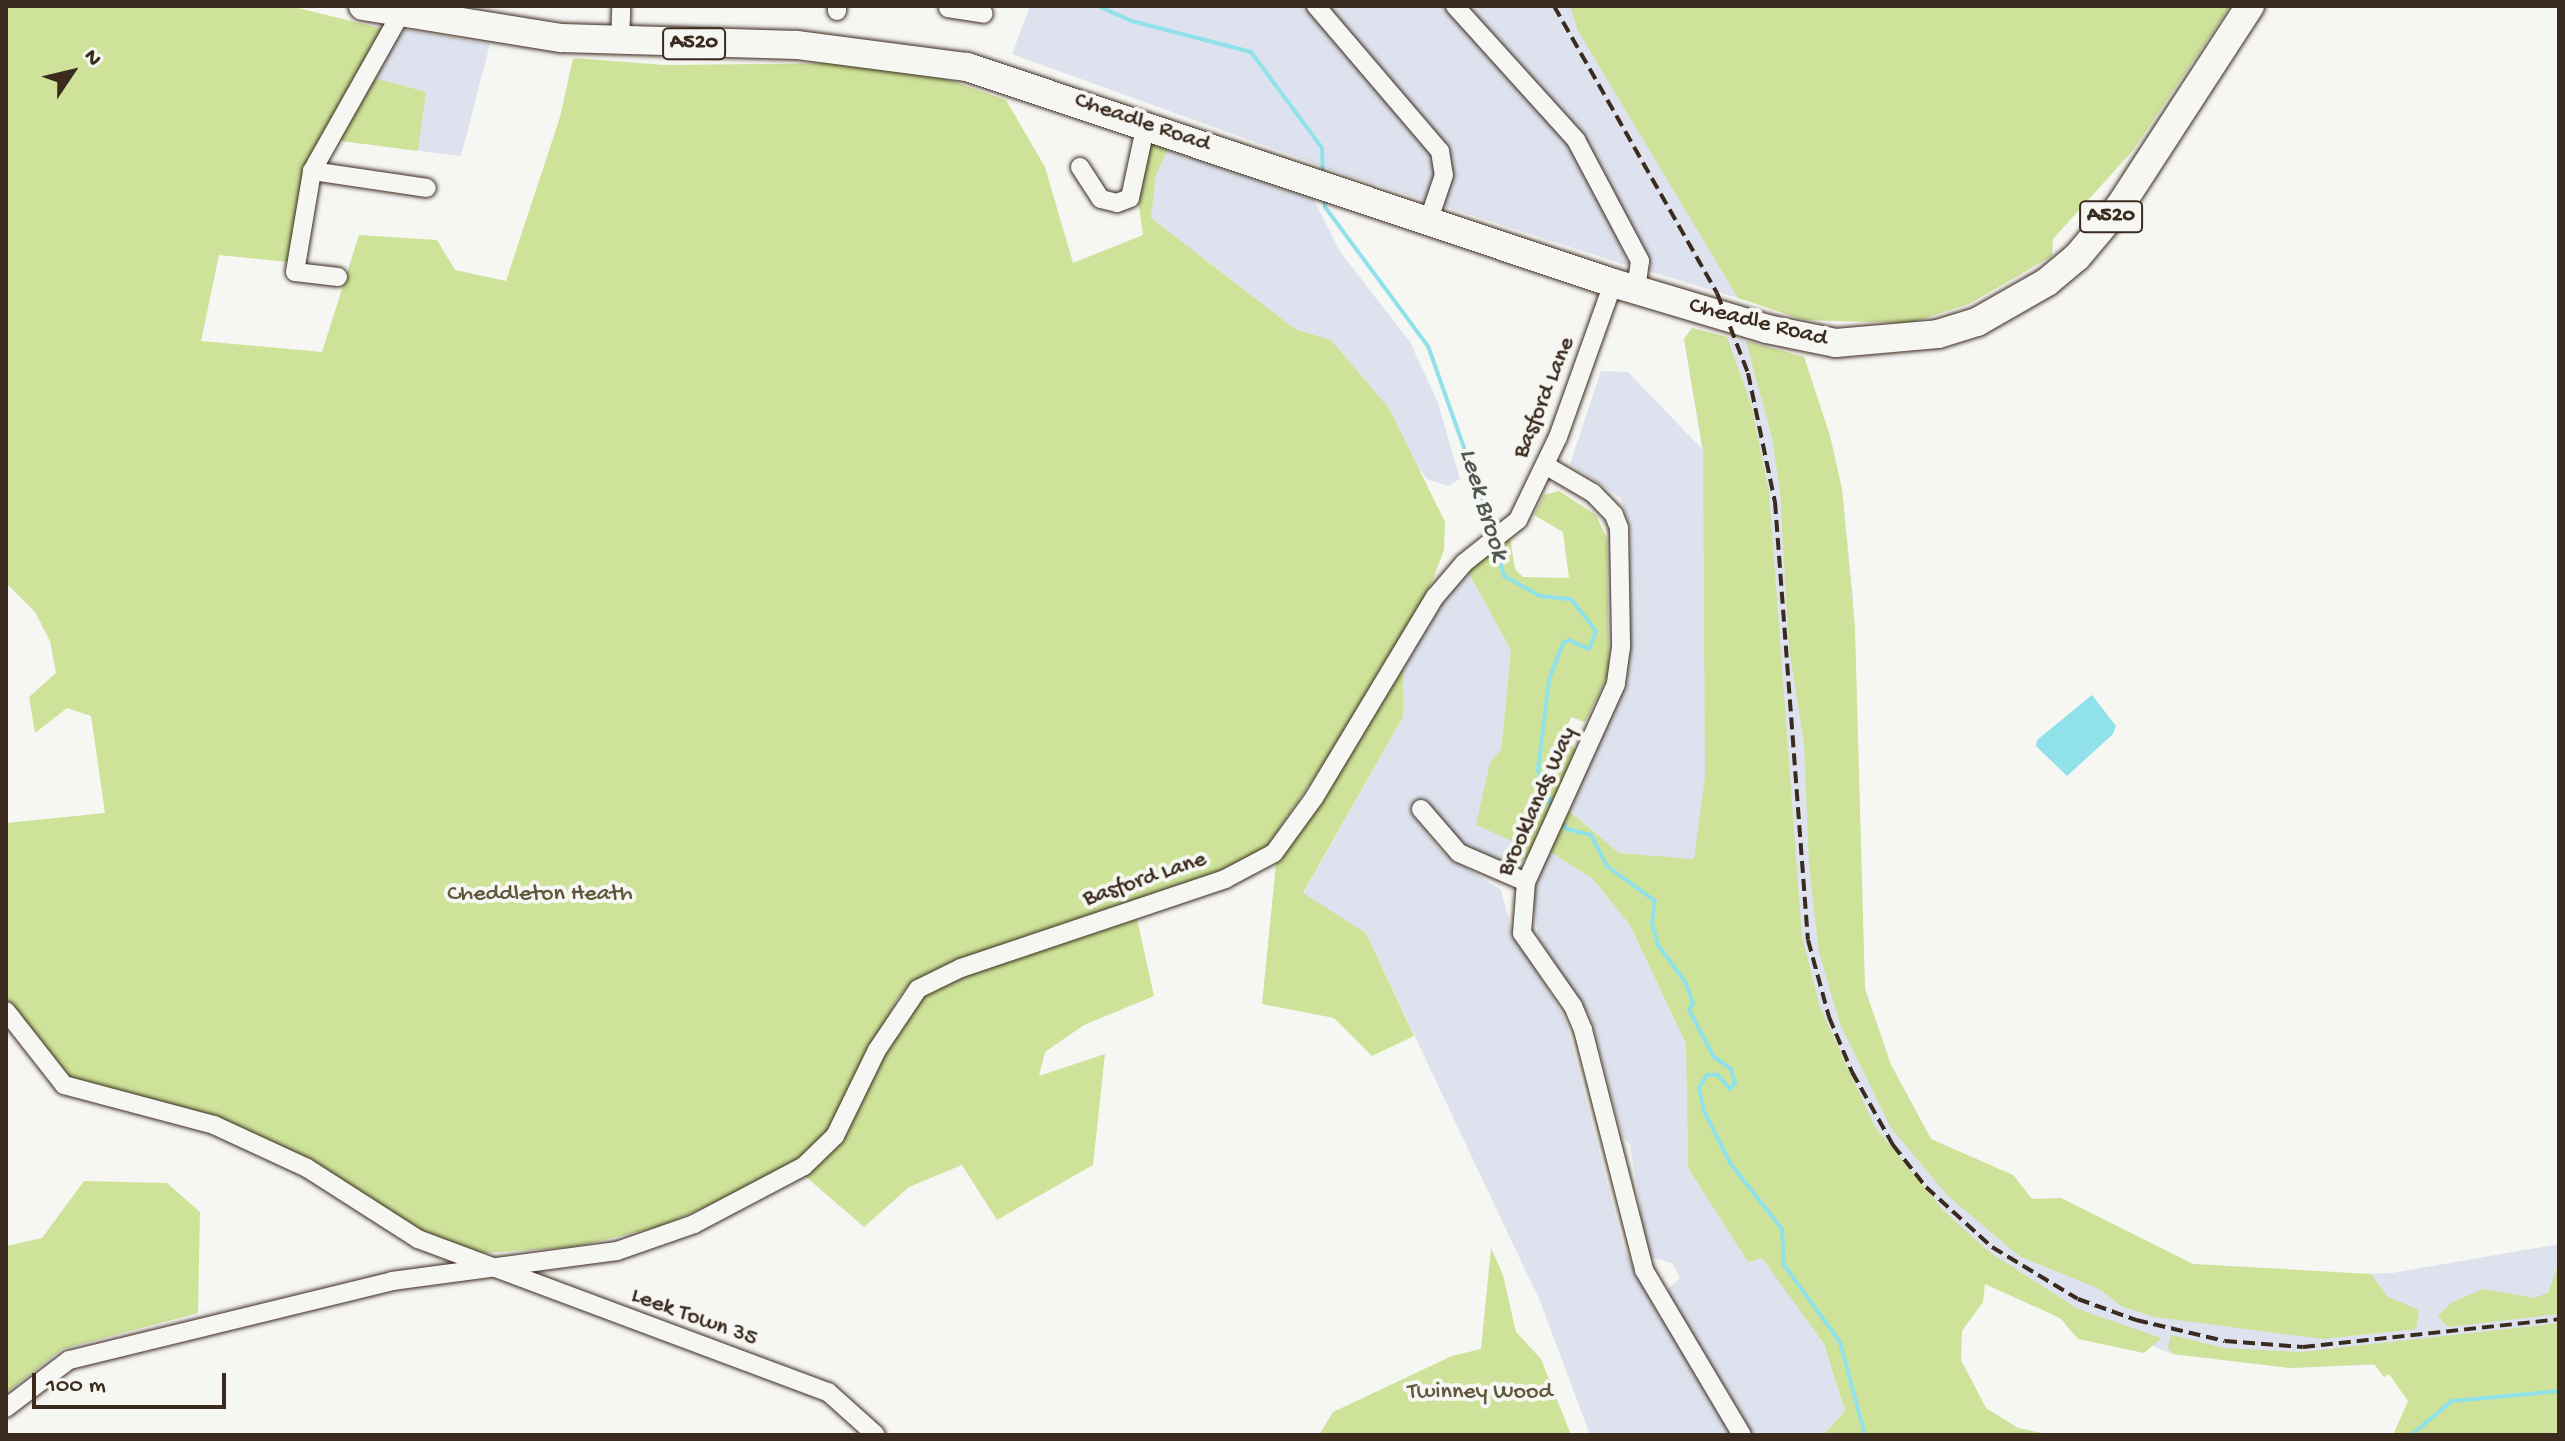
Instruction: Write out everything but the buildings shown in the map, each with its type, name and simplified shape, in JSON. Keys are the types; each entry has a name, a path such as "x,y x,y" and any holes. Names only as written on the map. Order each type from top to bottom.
{"highway":[{"name":"Cheadle Road","path":"363,6 620,43 797,45 903,55 1024,82 1625,287 1801,338 1836,343 1900,341 1977,322 2047,282 2077,257 2120,206 2250,6"}],"street":[{"path":"620,43 621,6"},
{"path":"1316,6 1440,151 1444,175 1428,222"},
{"path":"1455,6 1585,153 1640,261 1625,287"},
{"path":"943,7 984,14"},
{"path":"338,277 295,272 312,171 401,13"},
{"path":"1080,167 1101,199 1117,203 1130,198 1146,124"},
{"path":"312,171 427,188"},
{"name":"Basford Lane","path":"6,1408 69,1360 392,1281 483,1265 570,1261 654,1241 766,1189 804,1166 835,1136 877,1050 918,989 961,968 1225,879 1274,853 1314,798 1435,597 1464,563 1508,531 1545,465 1625,287"},
{"name":"Brooklands Way","path":"1545,465 1606,503 1619,528 1620,668 1565,801 1546,833 1526,882 1522,933 1573,1006 1583,1030 1644,1270 1742,1435"},
{"path":"1421,809 1459,853 1526,882"},
{"name":"Leek Town 35","path":"6,1011 64,1085 214,1125 307,1168 418,1239 828,1392 876,1435"}],"shaded area":[{"path":"1030,6 1588,6 1755,296 1738,298 1651,272 1582,151 1629,266 1343,174 1012,54"},
{"path":"399,29 490,44 461,156 334,140"},
{"path":"1168,150 1314,200 1341,253 1410,342 1438,403 1460,479 1448,486 1427,479 1414,463 1389,408 1331,340 1295,329 1151,218 1156,175"},
{"path":"1692,328 1804,357 1830,436 1842,489 1853,598 1865,989 1891,1065 1931,1139 1955,1169 2193,1264 2316,1275 2392,1273 2559,1244 2559,1343 2390,1364 2291,1368 2173,1354 2152,1346 2144,1353 1965,1273 1694,860 1619,853 1569,811 1627,682 1631,532 1621,498 1570,464 1601,371 1628,372 1702,449 1684,339"},
{"path":"1467,570 1511,650 1501,751 1490,762 1487,786 1513,841 1505,863 1478,854 1449,833 1424,798 1409,810 1442,852 1501,890 1511,928 1566,1021 1623,1246 1661,1320 1667,1318 1736,1435 1590,1435 1540,1301 1366,933 1303,894 1403,717 1403,665 1442,597"},
{"path":"1547,850 1593,879 1630,925 1686,1044 1688,1168 1749,1262 1762,1257 1824,1344 1845,1411 1823,1435 1748,1435 1669,1306 1668,1289 1680,1278 1672,1263 1648,1256 1630,1144 1623,1138 1591,1018 1538,937 1533,897"}],"green space":[{"name":"Cheddleton Heath","path":"6,6 290,6 383,29 306,165 290,262 219,255 201,341 322,352 359,235 437,240 455,270 506,281 560,117 573,58 665,65 841,63 940,77 1006,100 1045,167 1073,263 1143,235 1136,187 1150,141 1168,150 1156,175 1151,218 1295,329 1331,340 1389,408 1445,522 1444,550 1428,592 1366,701 1266,848 1216,876 957,961 912,982 897,999 829,1131 801,1158 758,1185 658,1227 574,1247 482,1253 422,1234 314,1165 66,1079 6,1001 6,823 105,813 91,716 67,708 35,733 29,697 56,673 50,641 35,612 6,583"},
{"path":"1570,6 2230,6 2134,149 2053,239 2052,256 1969,304 1910,323 1804,320 1738,298 1578,31"},
{"path":"371,77 426,92 418,151 334,140"},
{"path":"1692,328 1727,337 1751,404 1769,492 1802,937 1820,1007 1875,1127 1943,1210 1988,1251 2078,1309 2161,1338 2144,1353 2078,1339 2060,1318 1985,1284 1983,1302 1962,1331 1961,1360 1986,1408 2018,1428 2052,1435 1823,1435 1845,1411 1824,1344 1762,1258 1748,1262 1688,1168 1686,1044 1630,925 1593,879 1547,850 1569,811 1619,853 1694,859 1705,776 1703,450 1684,339"},
{"path":"1746,341 1804,357 1830,436 1842,489 1855,628 1865,989 1891,1065 1931,1139 2013,1175 2032,1199 2061,1198 2193,1264 2371,1274 2388,1297 2419,1310 2416,1329 2323,1339 2155,1317 2121,1306 2099,1289 2019,1256 1948,1196 1891,1128 1840,1024 1819,952 1809,866 1804,743 1789,648 1780,492 1772,438"},
{"path":"1559,491 1596,515 1607,539 1609,673 1585,722 1571,717 1563,737 1577,751 1528,856 1511,870 1505,863 1512,841 1476,825 1490,762 1501,750 1511,650 1467,570 1510,538 1515,569 1523,577 1569,578 1563,532 1534,515 1544,495"},
{"path":"1403,665 1403,717 1303,893 1366,933 1414,1036 1372,1056 1334,1018 1262,1004 1276,864"},
{"path":"1137,919 1154,996 1084,1025 1045,1052 1039,1076 1105,1054 1093,1165 997,1220 962,1165 909,1187 864,1227 805,1176 907,1011 924,993 963,975"},
{"path":"84,1181 167,1183 200,1212 198,1313 62,1349 6,1393 6,1246 42,1238"},
{"name":"Twinney Wood","path":"1491,1248 1503,1275 1516,1332 1541,1359 1571,1435 1319,1435 1333,1412 1452,1356 1481,1349"},
{"path":"2559,1263 2559,1314 2448,1327 2438,1316 2451,1303 2483,1289 2534,1298 2548,1293"},
{"path":"2559,1323 2559,1435 2393,1435 2408,1401 2389,1374 2384,1377 2374,1364 2291,1368 2173,1354 2168,1348 2171,1335 2225,1348 2301,1352"}],"water":[{"path":"2092,695 2116,726 2113,734 2067,776 2036,746 2037,740"}],"waterway":[{"name":"Leek Brook","path":"1098,6 1132,21 1251,52 1322,148 1323,174"},
{"name":"Leek Brook","path":"1324,199 1325,207 1428,346 1494,532"},
{"name":"Leek Brook","path":"1496,545 1504,576 1540,596 1571,599 1596,631 1589,649 1569,640 1563,643 1549,680 1538,770 1553,809"},
{"name":"Leek Brook","path":"1560,820 1567,829 1591,835 1607,866 1655,901 1652,923 1658,945 1686,983 1693,1003 1689,1010 1714,1057 1731,1069 1735,1083 1730,1089 1718,1075 1707,1075 1699,1088 1704,1111 1730,1163 1782,1229 1784,1265 1840,1342 1865,1435"},
{"name":"Leek Brook","path":"2411,1435 2452,1401 2559,1391"}],"railway":[{"path":"1554,6 1717,293 1748,373 1775,502 1808,940 1829,1017 1852,1072 1893,1145 1926,1187 1992,1247 2078,1299 2136,1320 2225,1341 2303,1347 2559,1319"}]}
